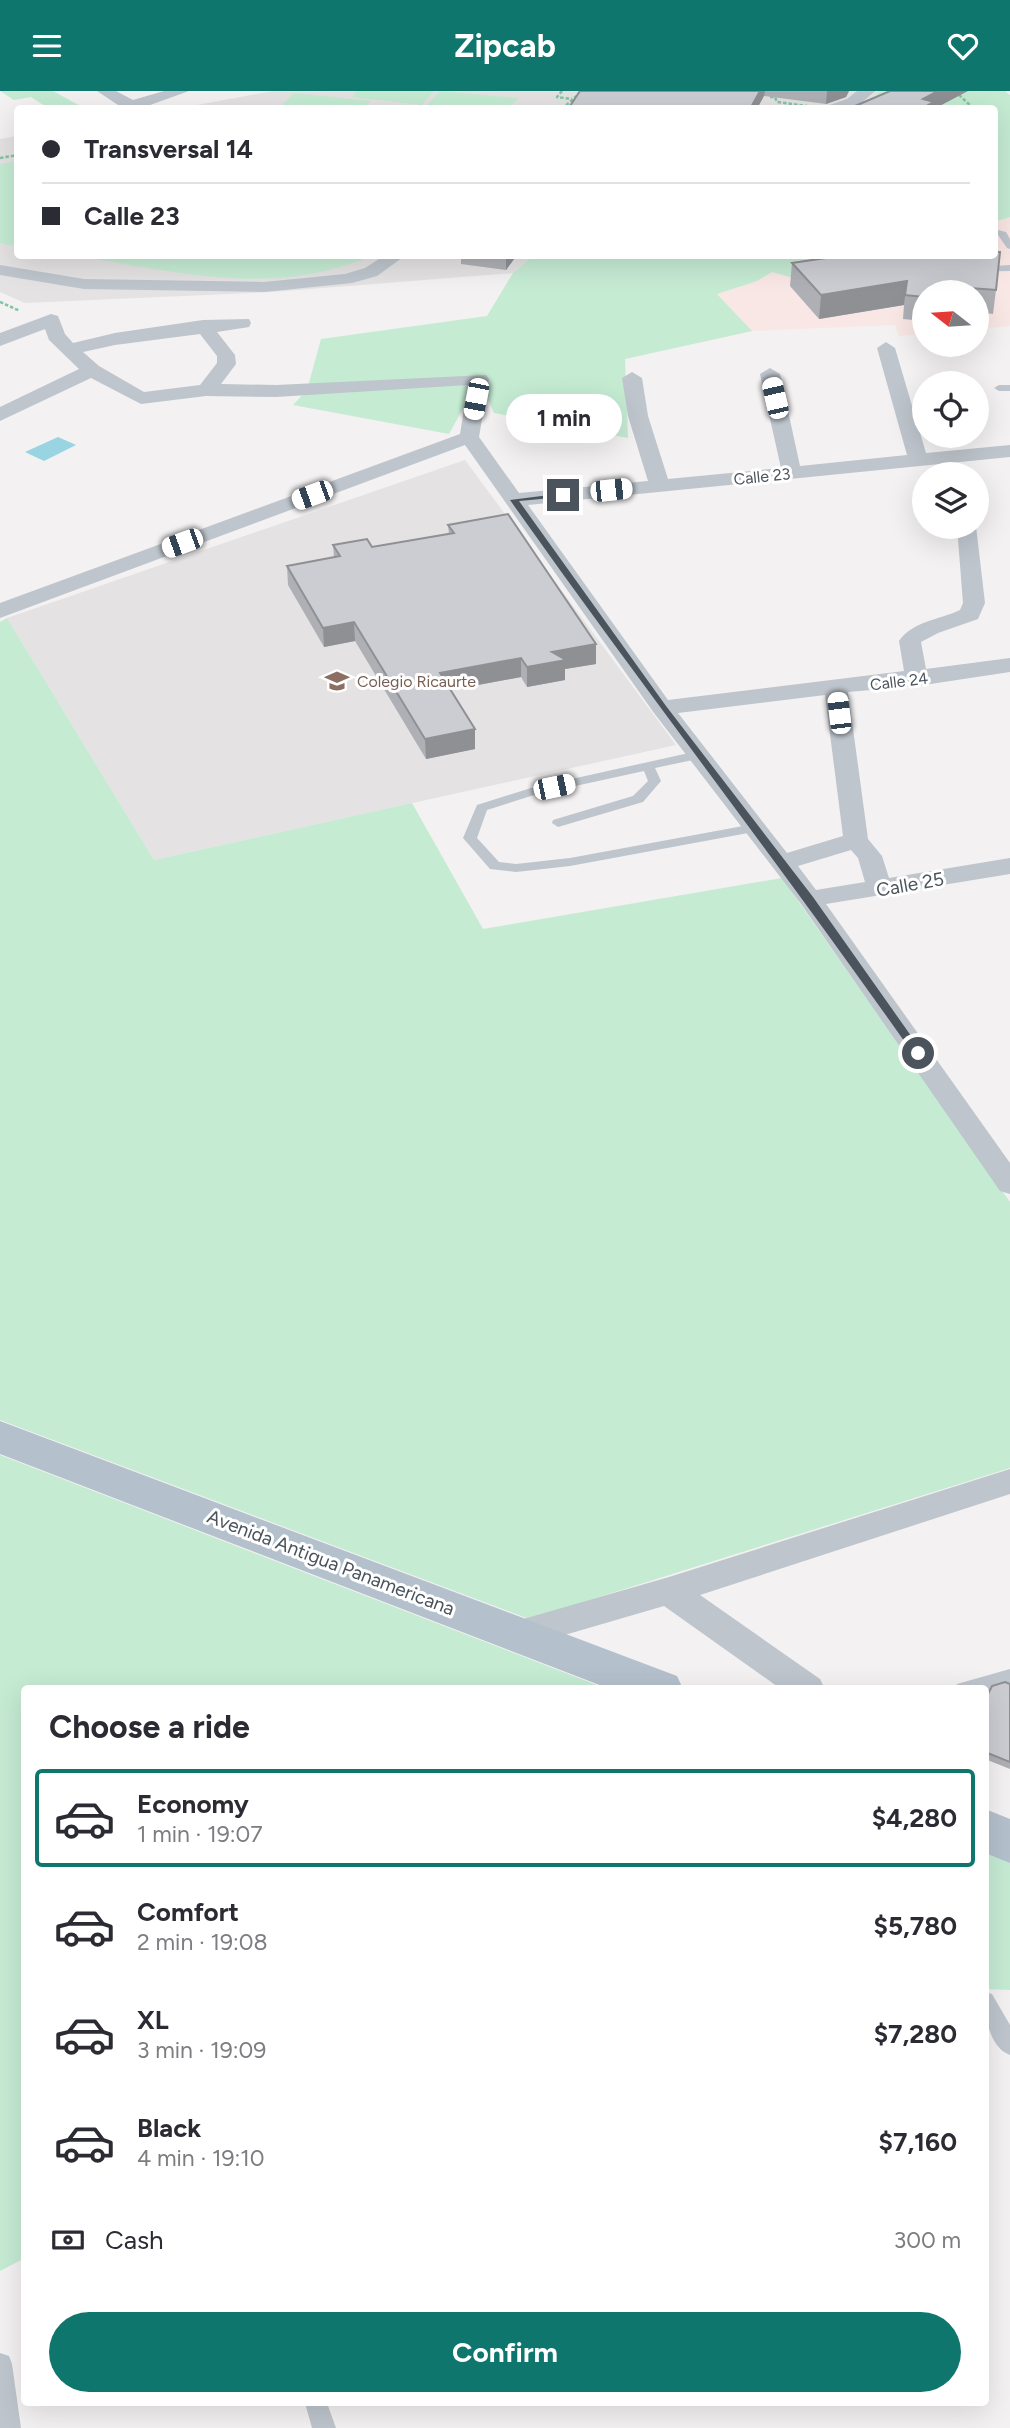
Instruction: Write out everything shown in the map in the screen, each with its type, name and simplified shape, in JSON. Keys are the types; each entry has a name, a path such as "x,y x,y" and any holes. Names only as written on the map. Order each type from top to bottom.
{"main road":[{"name":"Avenida Antigua Panamericana","path":"0,1437 651,1685"},
{"path":"989,1832 1010,1842"}],"street":[{"path":"105,91 129,105"},
{"path":"134,105 181,91"},
{"path":"836,105 853,102 867,91"},
{"path":"0,270 84,284 264,287 346,279 371,272 392,259"},
{"path":"0,340 51,320 56,336 92,370 141,398 206,390 276,391 479,379 468,437 663,708 810,899 1010,1184"},
{"path":"69,350 115,339 242,323"},
{"path":"203,326 226,355 227,364 206,390"},
{"path":"886,348 918,460"},
{"path":"0,415 92,370"},
{"path":"770,374 792,473"},
{"path":"632,378 638,416 660,486"},
{"path":"0,611 468,437"},
{"name":"Calle 23","path":"979,462 1010,451"},
{"name":"Calle 23","path":"514,500 918,460 939,462"},
{"path":"917,679 910,641 919,630 956,622 970,614 974,603 968,539"},
{"name":"Calle 24","path":"663,708 917,679 1010,665"},
{"path":"836,688 856,840 870,856 879,889"},
{"path":"782,863 856,840"},
{"name":"Calle 25","path":"810,899 1010,866"},
{"path":"520,1635 669,1591 1010,1481"},
{"path":"669,1591 802,1685"}],"lane":[{"path":"1002,231 1010,246"},
{"path":"968,259 974,269 1010,268"},
{"path":"698,755 531,792 482,808 471,838 495,866 516,868 570,862 754,828"},
{"path":"558,823 638,799 655,781 648,767"},
{"path":"979,1685 1010,1677"},
{"path":"989,2008 1010,2045"},
{"path":"1,2364 9,2428"},
{"path":"317,2406 324,2428"}],"path":[{"path":"562,91 557,97 573,99"},
{"path":"566,105 580,91"},
{"path":"955,91 970,105"},
{"path":"764,96 775,97 777,102 798,105"},
{"path":"0,302 24,313"}],"shaded area":[{"path":"272,91 879,91 875,98 856,105 197,105"},
{"path":"14,137 14,259 529,259 513,273 272,292 25,303 0,292 0,139"},
{"path":"1010,198 1010,326 989,328 989,280 912,280 912,335 899,336 895,325 752,331 698,343 663,259 998,259 998,200"},
{"name":"Colegio Ricaurte","path":"465,460 676,745 154,860 7,618"}],"green space":[{"path":"0,91 53,91 79,105 43,105 31,97 14,100"},
{"path":"357,91 434,91 422,105 352,97"},
{"path":"440,91 518,98 512,105 427,105"},
{"path":"879,91 1005,91 1010,95 1010,217 998,221 998,105 856,105 875,98"},
{"path":"294,93 371,101 368,105 282,105"},
{"path":"14,162 14,246 0,243 0,164"},
{"path":"93,259 364,259 306,275 273,278 240,279"},
{"path":"529,259 861,259 797,279 772,272 757,281 717,294 752,331 625,359 628,438 494,413 482,385 476,385 449,434 293,405 307,390 321,339 487,316 513,273"},
{"path":"7,618 154,860 412,803 483,929 782,878 1010,1202 1010,1468 529,1619 0,1420 0,622"},
{"path":"0,1455 597,1685 21,1685 21,2260 0,2271"},
{"path":"989,1853 1010,1863 1010,1990 989,1989"}],"water":[{"path":"58,437 76,445 44,461 25,452"}],"building":[{"path":"580,91 760,91 752,105 571,105"},
{"path":"890,91 938,91 923,99 934,102 928,105 857,105"},
{"path":"1000,252 996,290 989,289 989,280 912,280 912,296 905,295 907,281 821,295 792,263 819,259 998,259"},
{"path":"508,514 596,644 552,652 566,660 527,667 521,658 440,673 475,729 425,739 354,622 323,628 287,566 340,556 333,545 367,539 372,547 454,533 448,525"},
{"path":"1005,1682 1010,1684 1010,1762 989,1754 989,1692 992,1686"}],"place":[{"name":"Colegio Ricaurte","path":"337,681"}],"route":[{"path":"563,495 514,500 663,708 810,899 918,1053"}]}
